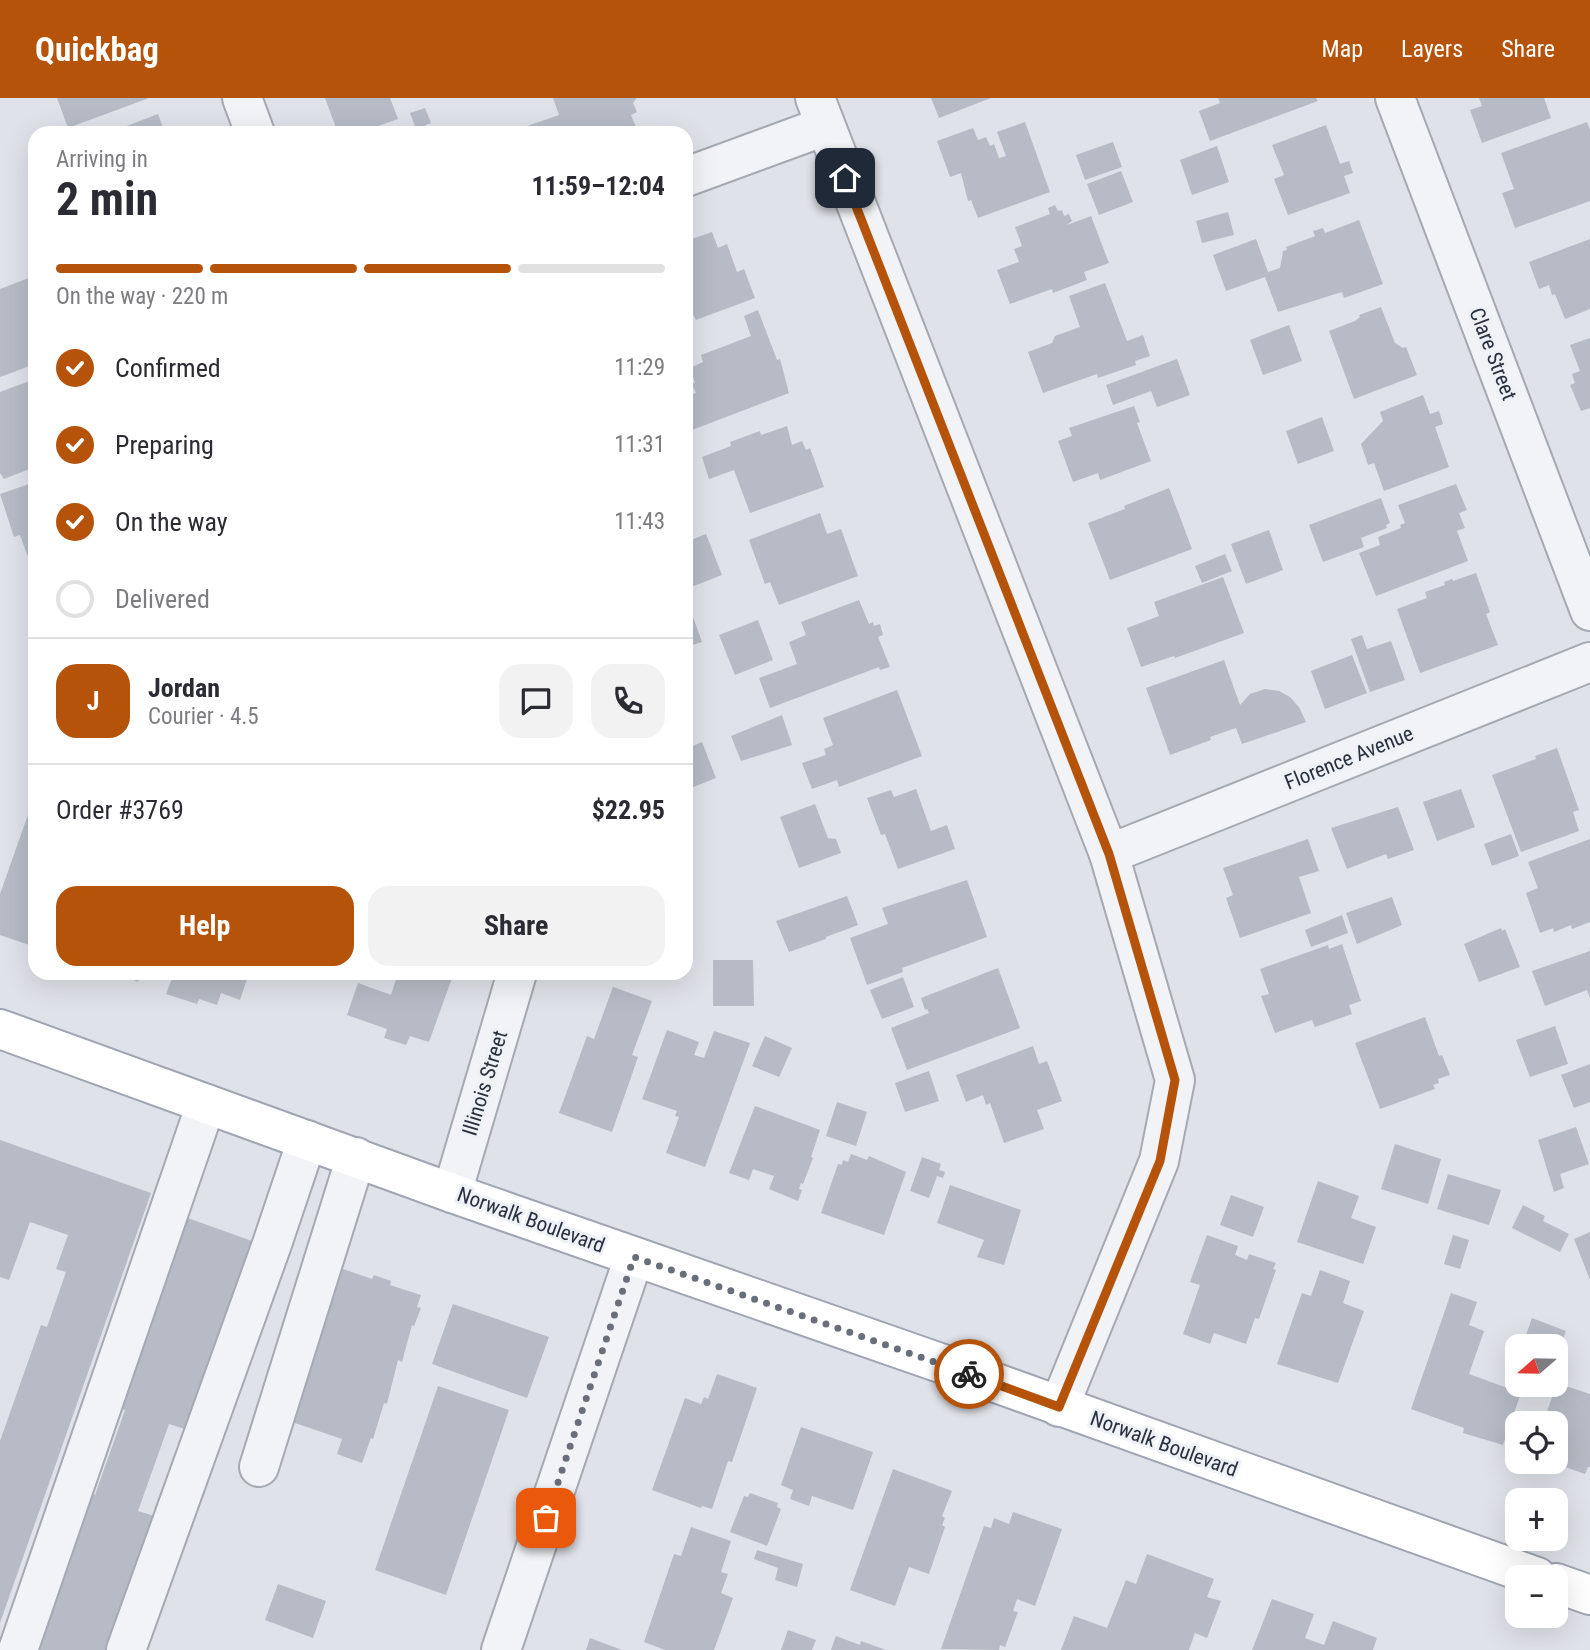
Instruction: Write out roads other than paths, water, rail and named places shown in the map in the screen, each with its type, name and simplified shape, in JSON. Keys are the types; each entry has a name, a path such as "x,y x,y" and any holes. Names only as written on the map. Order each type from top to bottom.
{"main road":[{"name":"Norwalk Boulevard","path":"0,1029 452,1193 934,1361 1505,1566"},
{"path":"1568,1587 1590,1595"}],"street":[{"path":"242,98 252,126"},
{"name":"Clare Street","path":"1395,98 1590,611"},
{"path":"693,174 820,112 1109,854 1175,1080 1160,1161 1059,1407"},
{"name":"Florence Avenue","path":"1109,854 1590,662"},
{"name":"Illinois Street","path":"452,1193 515,980"},
{"path":"18,1650 206,1104"},
{"path":"126,1650 307,1140"},
{"path":"258,1467 356,1157"},
{"path":"501,1650 634,1257"}]}
